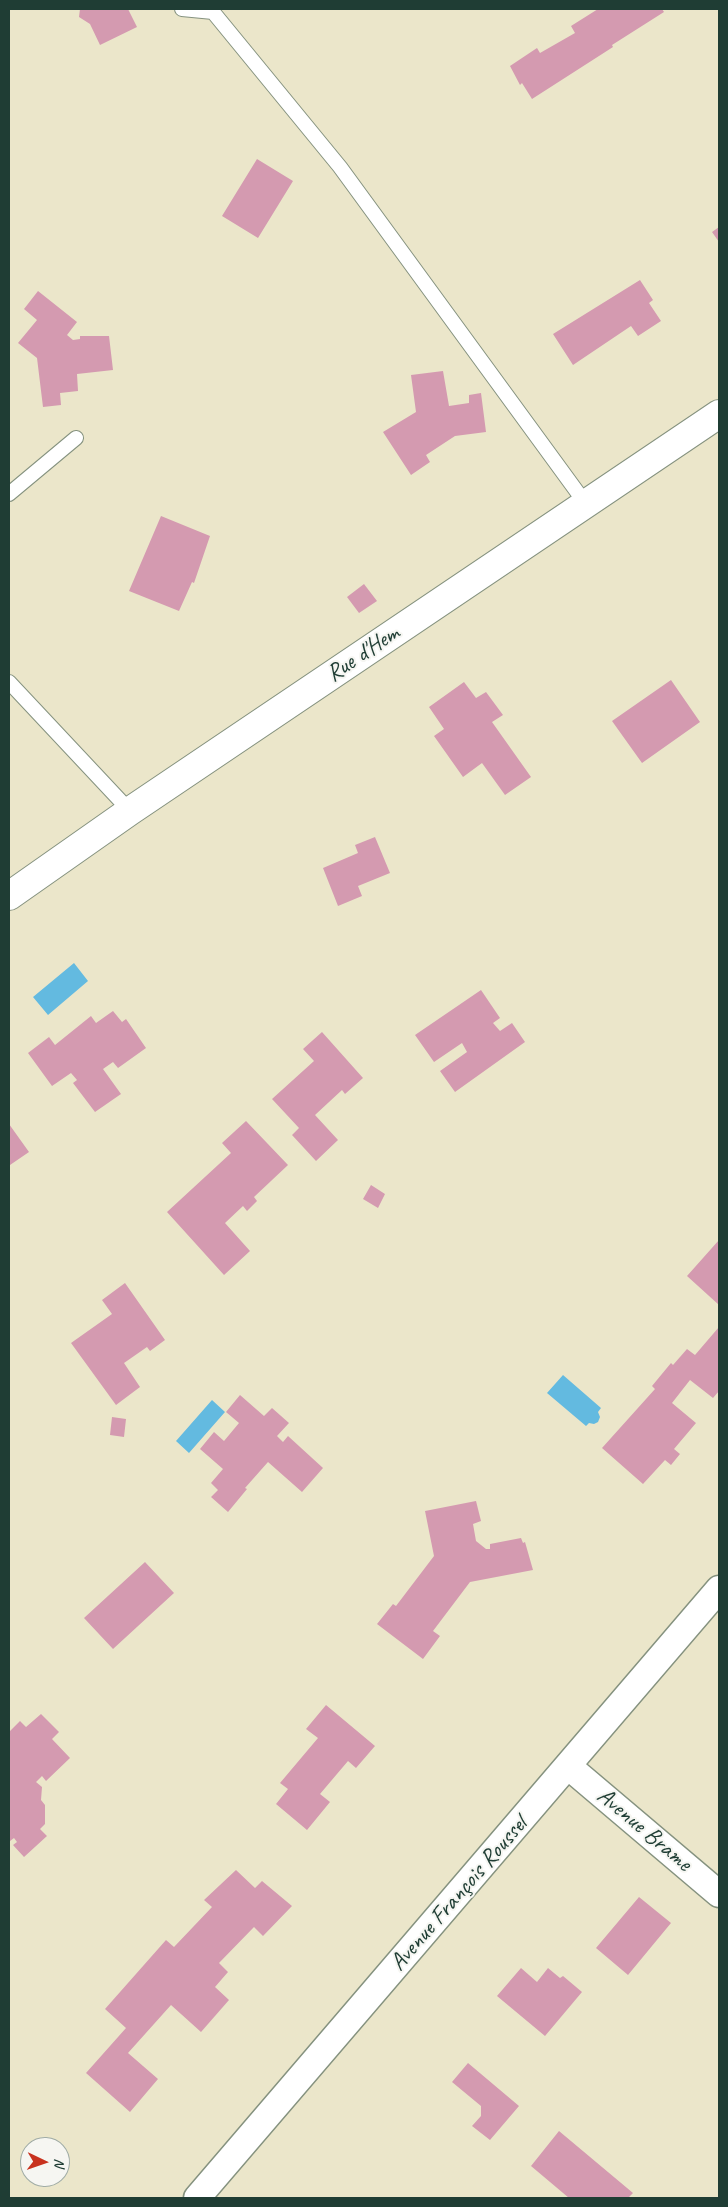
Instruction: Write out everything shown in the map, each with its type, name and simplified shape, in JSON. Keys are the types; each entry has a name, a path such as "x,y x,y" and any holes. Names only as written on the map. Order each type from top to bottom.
{"main road":[{"name":"Rue d'Hem","path":"9,896 130,811 719,414"}],"street":[{"name":"Avenue François Roussel","path":"197,2198 719,1589"},
{"name":"Avenue Brame","path":"568,1766 719,1894"}],"lane":[{"path":"182,9 212,12 340,167 586,504"},
{"path":"9,494 76,438"},
{"path":"9,682 130,811"}],"water":[{"path":"74,963 88,981 48,1015 33,997"},
{"path":"563,1375 601,1408 598,1412 600,1417 598,1422 594,1424 589,1423 586,1426 547,1393"},
{"path":"212,1400 225,1412 189,1453 176,1441"}],"building":[{"path":"80,9 128,9 137,27 100,45 90,24 79,17"},
{"path":"598,9 662,9 664,12 532,99 522,83 520,85 510,66 537,48 540,53 575,33 571,26"},
{"path":"257,159 293,181 258,238 222,216"},
{"path":"719,227 719,242 712,232"},
{"path":"640,280 653,300 649,303 661,321 638,336 631,326 573,365 553,334"},
{"path":"38,291 77,322 67,335 73,340 80,339 80,336 109,336 113,370 77,374 78,391 60,393 61,405 43,407 37,358 18,343 37,320 24,309"},
{"path":"443,371 449,406 469,403 469,395 481,393 486,432 455,436 426,455 430,462 411,475 383,432 416,412 411,375"},
{"path":"161,516 210,536 194,583 192,582 179,611 129,591"},
{"path":"364,584 377,601 359,613 347,597"},
{"path":"671,680 700,722 642,763 612,721"},
{"path":"464,682 476,698 486,692 503,715 492,722 531,777 505,795 482,763 463,777 434,736 444,729 429,707"},
{"path":"375,837 390,873 358,886 362,896 338,906 323,868 358,853 355,845"},
{"path":"481,990 500,1018 493,1023 500,1031 512,1023 525,1042 455,1092 440,1071 467,1052 462,1043 434,1062 415,1035"},
{"path":"113,1011 122,1022 126,1019 146,1048 118,1068 113,1062 103,1069 121,1094 95,1112 73,1083 77,1080 71,1073 52,1086 28,1053 49,1037 55,1045 91,1016 96,1023"},
{"path":"322,1032 363,1078 345,1094 342,1090 315,1115 338,1140 316,1161 292,1135 299,1128 272,1099 314,1061 303,1049"},
{"path":"246,1121 288,1165 254,1197 257,1201 247,1211 243,1206 225,1223 250,1251 224,1275 167,1212 231,1153 222,1143"},
{"path":"9,1124 29,1152 10,1165 9,1164"},
{"path":"371,1185 385,1194 378,1208 363,1199"},
{"path":"719,1240 719,1305 687,1276"},
{"path":"125,1283 165,1340 150,1351 147,1347 124,1363 140,1387 116,1405 71,1343 112,1314 102,1300"},
{"path":"719,1327 719,1391 713,1398 690,1380 672,1403 696,1423 674,1449 680,1454 671,1465 665,1460 643,1484 602,1448 655,1389 652,1386 671,1363 673,1365 687,1349 695,1355"},
{"path":"240,1395 264,1416 272,1408 289,1423 277,1436 283,1442 288,1436 323,1468 302,1492 268,1462 245,1488 247,1489 228,1512 211,1497 218,1490 211,1483 223,1469 200,1449 214,1432 224,1441 239,1423 226,1412"},
{"path":"112,1417 126,1419 124,1437 110,1435"},
{"path":"476,1501 481,1521 473,1524 476,1541 486,1549 490,1549 490,1544 521,1538 523,1543 525,1542 533,1570 470,1582 433,1631 440,1636 423,1659 377,1624 393,1604 396,1606 434,1556 425,1511"},
{"path":"145,1562 174,1593 113,1649 84,1618"},
{"path":"326,1705 375,1746 356,1768 348,1761 320,1794 330,1802 307,1830 276,1804 288,1789 280,1783 318,1738 306,1729"},
{"path":"41,1714 59,1732 52,1739 70,1758 46,1781 42,1776 36,1782 42,1787 41,1800 45,1805 45,1824 40,1829 47,1836 24,1857 13,1845 17,1842 14,1838 9,1840 9,1730 20,1721 26,1727"},
{"path":"236,1870 255,1888 262,1881 292,1906 263,1936 254,1927 219,1963 228,1972 215,1987 229,2000 201,2032 171,2005 128,2053 158,2079 130,2112 86,2073 126,2028 105,2009 166,1940 174,1947 212,1907 204,1900"},
{"path":"639,1897 671,1923 628,1975 596,1948"},
{"path":"521,1968 537,1982 548,1968 560,1978 563,1976 582,1992 545,2036 497,1996"},
{"path":"468,2063 519,2106 490,2140 472,2126 481,2116 481,2106 452,2082"},
{"path":"559,2131 633,2193 628,2198 569,2198 531,2166"}]}
